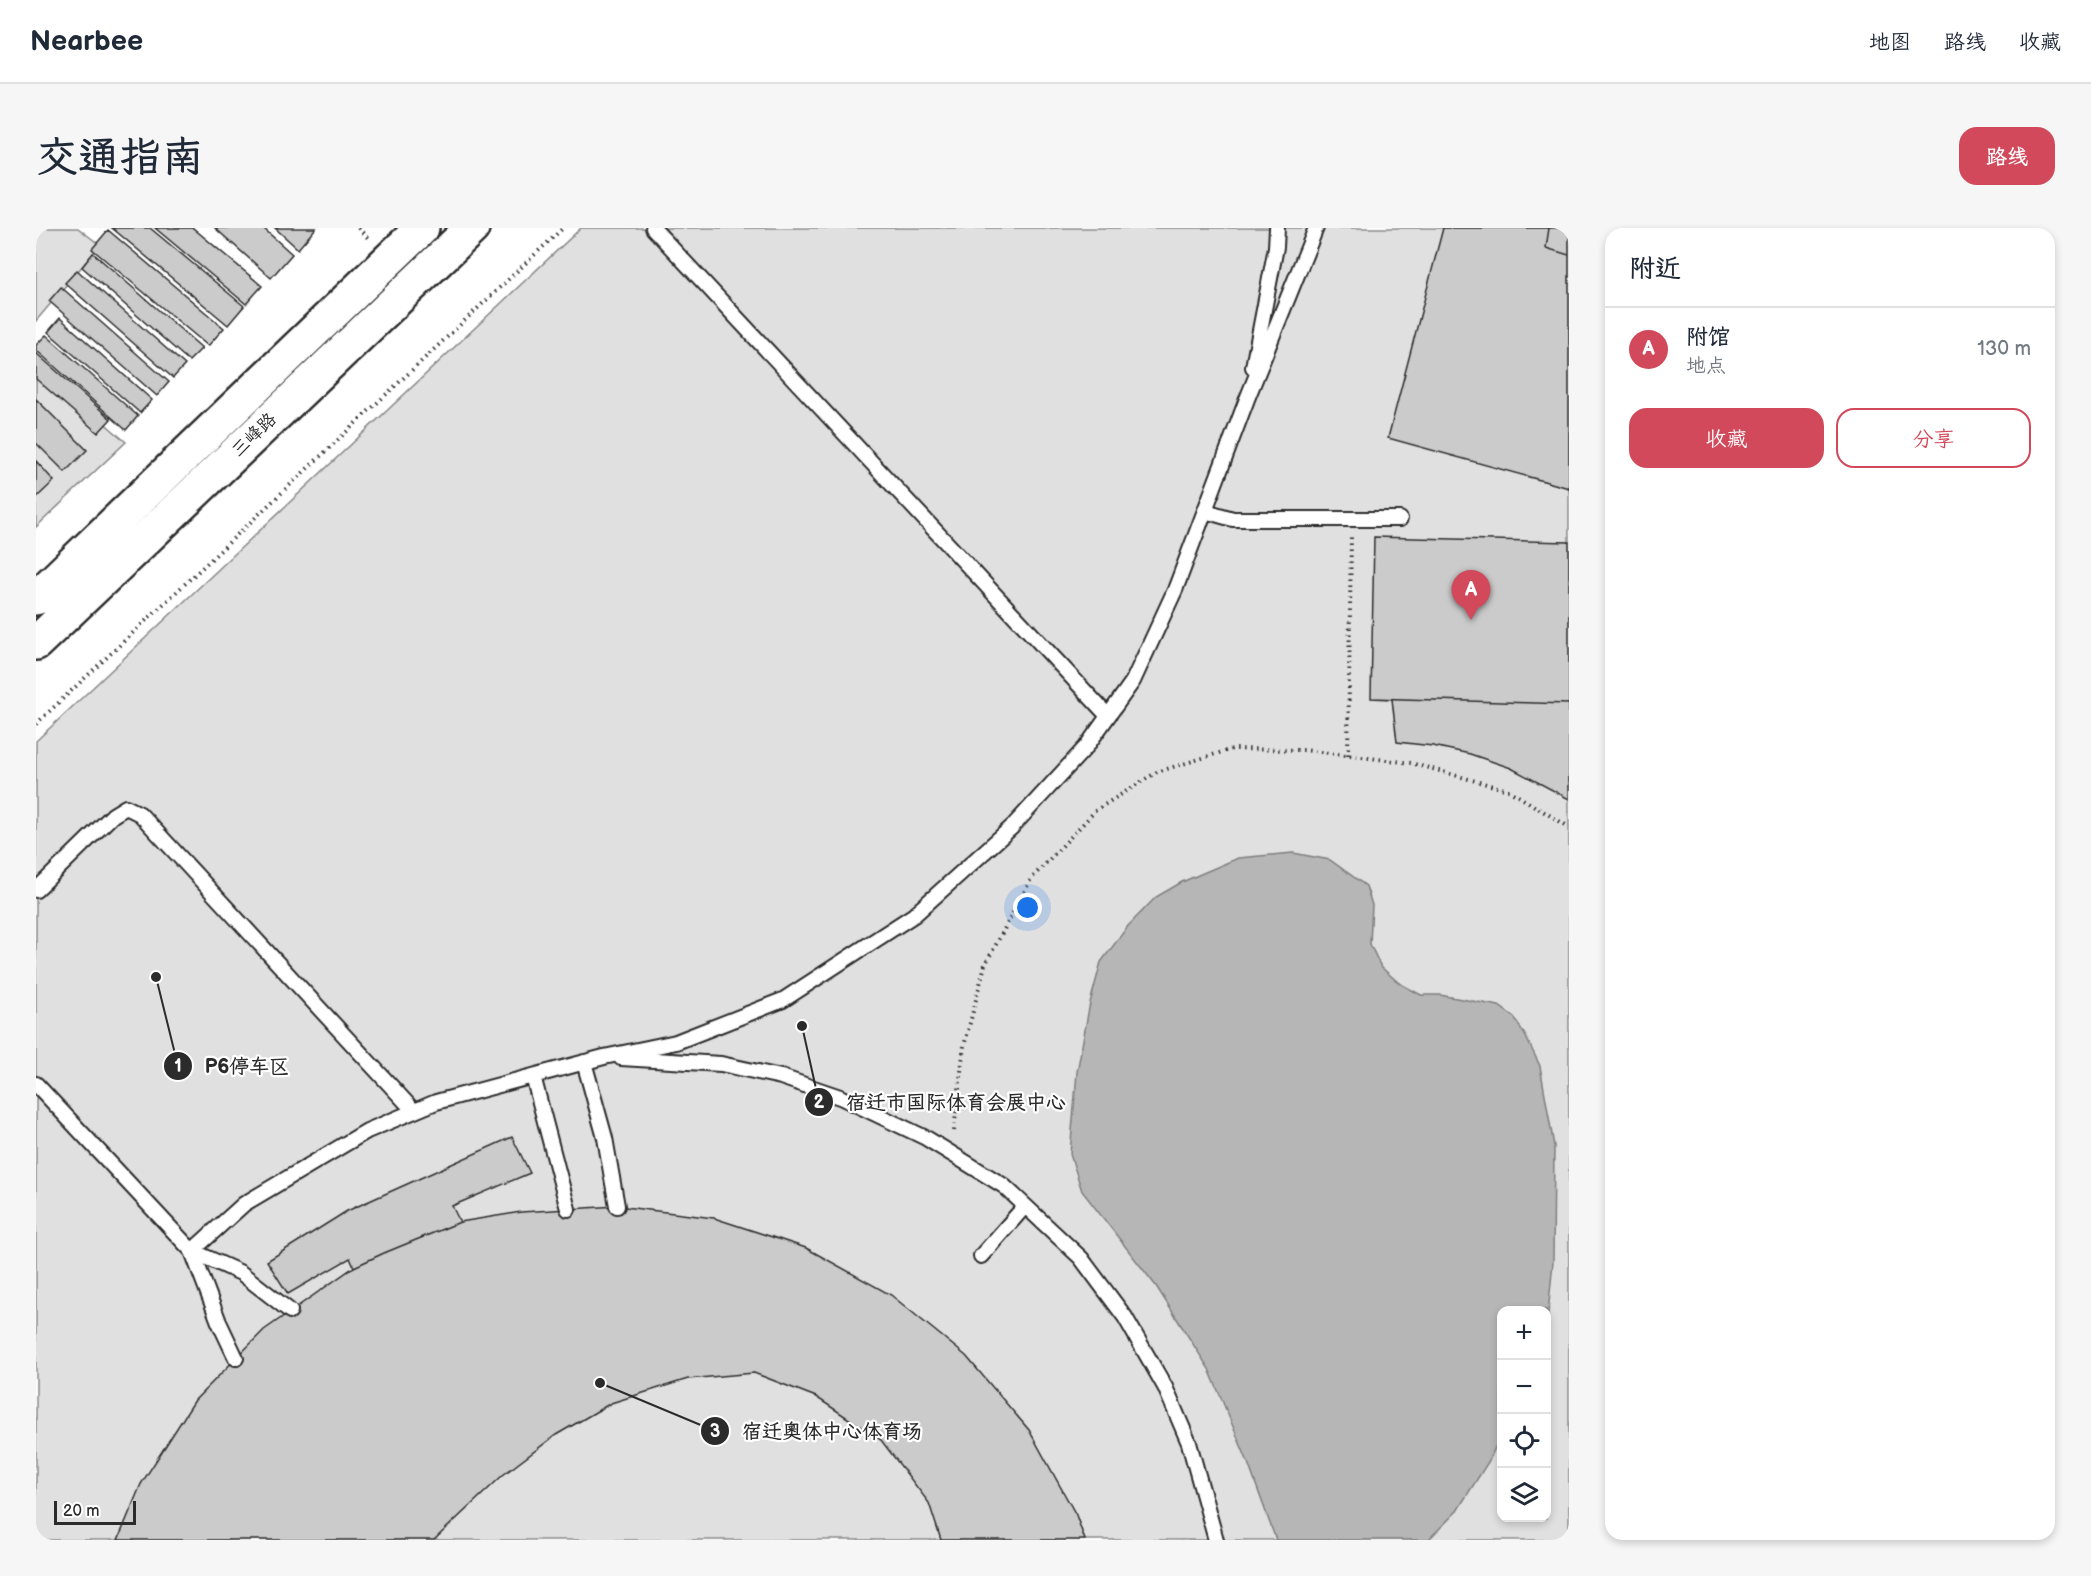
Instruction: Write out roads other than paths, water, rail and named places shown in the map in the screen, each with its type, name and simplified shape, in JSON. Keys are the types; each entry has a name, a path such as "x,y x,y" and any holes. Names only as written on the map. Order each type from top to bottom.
{"main road":[{"name":"三峰路","path":"36,597 422,228"},
{"name":"三峰路","path":"36,643 472,228"}],"lane":[{"path":"653,228 1108,716"},
{"path":"1247,399 1276,247 1277,228"},
{"path":"192,1251 244,1204 367,1131 414,1111 436,1102 585,1062 676,1042 783,1000 914,915 1012,827 1086,747 1133,681 1175,590 1247,399 1316,228"},
{"path":"1205,511 1233,519 1400,519"},
{"path":"36,890 113,815 126,807 140,814 414,1111"},
{"path":"604,1057 721,1064 781,1077 840,1097 926,1138 1004,1186 1081,1258 1125,1317 1165,1387 1189,1443 1216,1540"},
{"path":"585,1062 605,1138 617,1206"},
{"path":"533,1076 568,1209"},
{"path":"36,1084 192,1251 219,1322 236,1358"},
{"path":"981,1256 1025,1206"},
{"path":"192,1251 241,1273 290,1311"}],"place":[{"name":"附馆","path":"1471,620"},
{"name":"P6停车区","path":"156,977"},
{"name":"宿迁市国际体育会展中心","path":"802,1026"},
{"name":"宿迁奥体中心体育场","path":"600,1383"}]}
